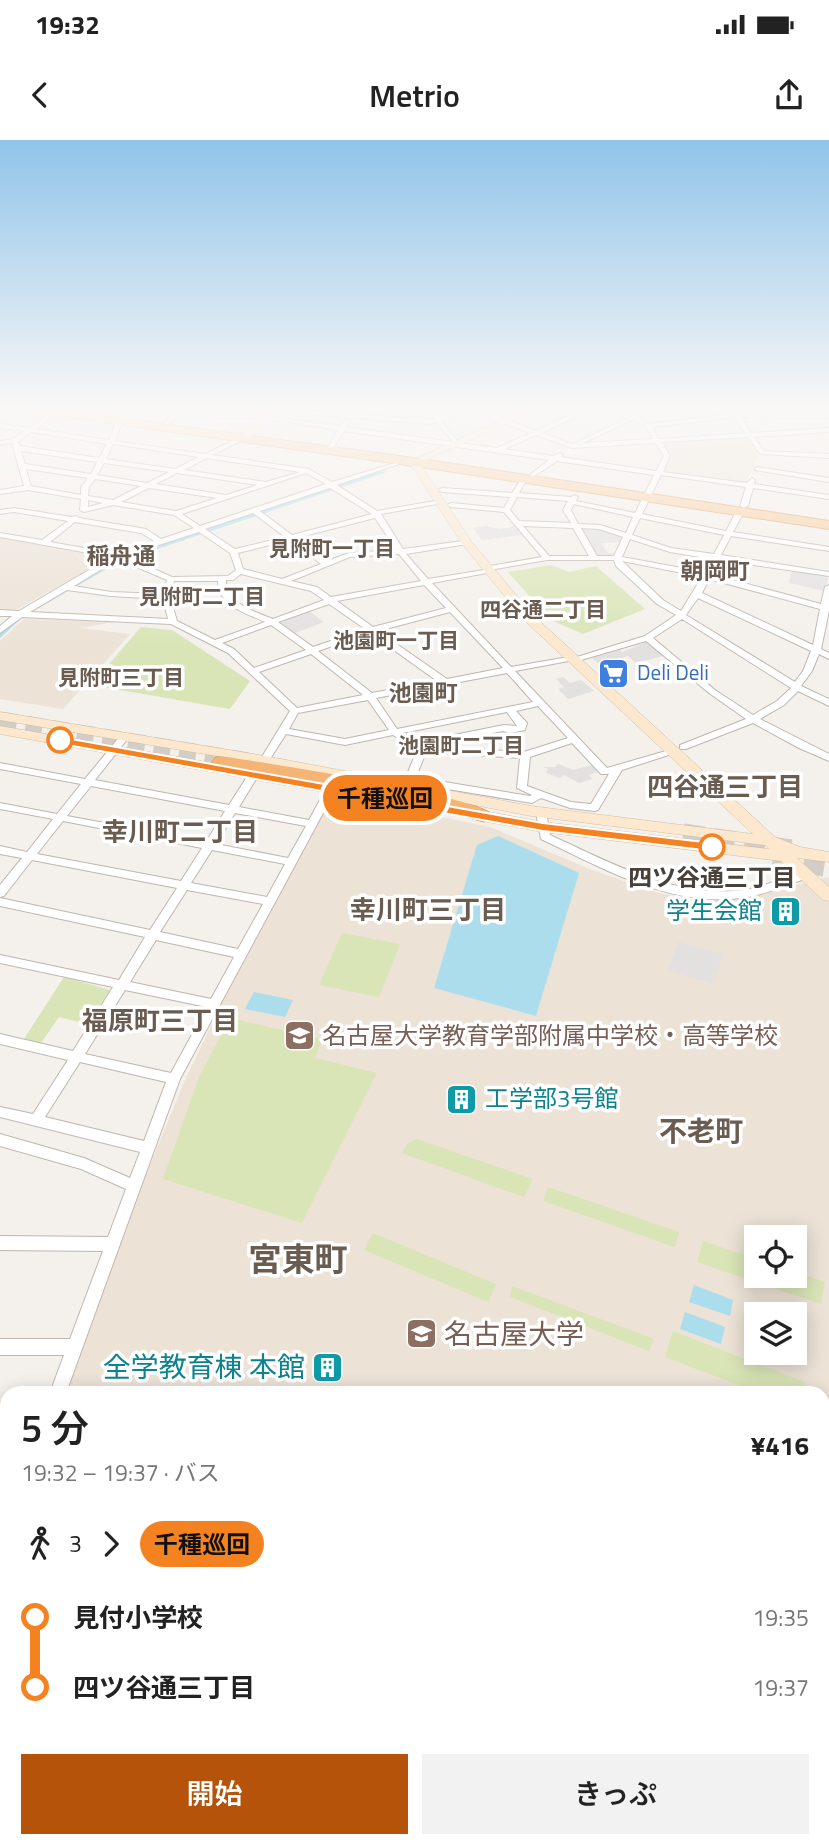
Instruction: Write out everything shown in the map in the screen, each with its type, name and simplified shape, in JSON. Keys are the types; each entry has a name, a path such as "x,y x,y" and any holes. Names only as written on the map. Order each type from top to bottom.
{"highway":[{"path":"221,762 279,775 456,806 484,816"}],"main road":[{"path":"554,488 574,496 649,495"},
{"path":"600,488 829,525"},
{"path":"742,509 829,519"}],"street":[{"path":"0,492 27,488 176,513 234,552 240,572"},
{"path":"84,510 85,488"},
{"path":"45,542 84,510 115,502 143,488"},
{"path":"165,488 225,497"},
{"path":"176,513 254,488"},
{"path":"0,630 118,556 329,488"},
{"path":"337,488 376,514 401,552 450,610 605,772 678,749 752,721 781,705 798,688 816,651 829,587"},
{"path":"435,488 490,569"},
{"path":"506,510 520,488"},
{"path":"617,558 653,488"},
{"path":"265,760 295,710 576,657 648,638 682,615 697,594 705,575 731,533 749,488"},
{"path":"768,488 829,497"},
{"path":"234,552 443,499 514,495 574,496 638,517 829,549"},
{"path":"574,496 567,510 594,558"},
{"path":"443,499 506,510 547,558"},
{"path":"443,499 467,542 490,569 576,657 791,854 806,874 829,896"},
{"path":"0,512 15,509 143,531 160,542"},
{"path":"256,513 324,564"},
{"path":"517,523 611,529 670,550 829,574"},
{"path":"0,535 118,556 171,579 222,579 240,572 314,589 446,683"},
{"path":"284,581 324,564 364,553 401,552 467,542"},
{"path":"215,643 331,600 547,558 617,558 705,575 826,608"},
{"path":"617,558 636,582 660,602 798,688 829,703"},
{"path":"171,579 166,597 173,622"},
{"path":"222,579 222,589 233,604 271,621 310,649 369,695 394,732 422,749 525,755 575,740"},
{"path":"69,587 111,594 166,597"},
{"path":"697,594 829,656"},
{"path":"254,671 310,649 371,630 450,610"},
{"path":"0,613 173,622 231,652 295,710"},
{"path":"648,638 705,688 752,721 829,758"},
{"path":"284,730 345,742 540,702"},
{"path":"450,750 452,738 504,728 522,728 522,723 509,709"},
{"path":"0,716 265,760 407,787 542,820 791,854 829,856"},
{"path":"0,730 333,785 174,1079 60,1386"},
{"path":"0,893 124,737"},
{"path":"407,787 422,749"},
{"path":"678,749 771,841 829,882"},
{"path":"525,755 522,788 570,805 594,808 618,768"},
{"path":"0,766 313,824"},
{"path":"36,1121 254,774"},
{"path":"428,792 432,783 532,800 540,794"},
{"path":"0,806 293,862"},
{"path":"484,816 771,841"},
{"path":"542,820 545,837 664,887 709,897 746,894 806,874"},
{"path":"0,850 271,902"},
{"path":"0,902 241,954"},
{"path":"0,959 214,1004"},
{"path":"0,1039 174,1079"},
{"path":"0,1112 148,1147"},
{"path":"0,1140 84,1164 134,1186"},
{"path":"0,1243 114,1244"},
{"path":"0,1347 74,1347"}],"shaded area":[{"path":"487,526 500,529 516,526 523,535 482,540 473,528"},
{"path":"581,528 610,531 624,536 623,542 601,543 608,553 613,553 616,557 596,556"},
{"path":"0,537 110,558 14,611 0,610"},
{"path":"792,571 825,576 828,578 824,591 789,583"},
{"path":"309,611 324,622 293,634 278,623"},
{"path":"24,619 113,622 80,628 130,634 63,709 0,699 0,641"},
{"path":"647,642 663,656 636,663 628,656 599,664 592,658 620,650 622,652"},
{"path":"563,677 570,683 581,680 594,691 568,699 558,689 564,687 556,679"},
{"path":"558,764 574,770 591,765 597,772 589,775 592,779 579,783 564,775 560,778 546,773 548,769 543,767 555,767"},
{"name":"名古屋大学","path":"328,794 490,827 587,868 658,893 696,900 734,900 829,877 829,1386 68,1386 141,1187 185,1080 271,902"},
{"path":"678,942 723,954 714,984 668,971"}],"green space":[{"path":"551,565 569,572 596,566 645,609 583,634 551,620 508,572"},
{"path":"141,627 172,630 250,681 230,709 91,685"},
{"path":"342,933 400,944 379,997 319,985"},
{"path":"64,977 110,990 87,1024 59,1017 41,1043 24,1039"},
{"path":"230,1018 322,1039 315,1058 377,1073 302,1223 163,1179 199,1077"},
{"path":"417,1139 533,1179 524,1197 402,1153 407,1144"},
{"path":"548,1187 679,1232 675,1247 543,1201"},
{"path":"373,1233 496,1284 488,1302 364,1250"},
{"path":"703,1241 744,1255 744,1278 697,1262"},
{"path":"807,1276 825,1282 821,1304 774,1288 807,1288"},
{"path":"512,1286 654,1339 649,1351 510,1297"},
{"path":"673,1331 744,1358 744,1365 761,1365 805,1382 804,1386 741,1386 665,1357"}],"water":[{"path":"329,488 340,488 119,562 23,617 0,638 0,632 17,617 126,555"},
{"path":"498,836 579,873 536,1016 434,988 477,845"},
{"path":"254,992 293,1000 285,1017 245,1009"},
{"path":"694,1285 733,1300 730,1316 689,1302"},
{"path":"685,1312 725,1327 721,1344 680,1329"}],"tunnel":[{"path":"0,720 249,761"},
{"path":"683,834 791,850"},
{"path":"773,858 829,867"}],"bus line":[{"name":"千種巡回","path":"60,740 543,827 712,847"}],"place":[{"name":"Deli Deli","path":"614,673"},
{"name":"四ツ谷通三丁目","path":"712,847"},
{"name":"学生会館","path":"785,911"},
{"name":"名古屋大学教育学部附属中学校・高等学校","path":"299,1036"},
{"name":"工学部3号館","path":"462,1099"},
{"name":"名古屋大学","path":"421,1334"},
{"name":"全学教育棟 本館","path":"328,1367"}],"district":[{"name":"見附町一丁目","path":"332,549"},
{"name":"稲舟通","path":"121,556"},
{"name":"朝岡町","path":"715,571"},
{"name":"見附町二丁目","path":"202,597"},
{"name":"四谷通二丁目","path":"543,610"},
{"name":"池園町一丁目","path":"396,641"},
{"name":"見附町三丁目","path":"121,678"},
{"name":"池園町","path":"423,693"},
{"name":"池園町二丁目","path":"461,746"},
{"name":"四谷通三丁目","path":"725,787"},
{"name":"幸川町二丁目","path":"180,832"},
{"name":"幸川町三丁目","path":"428,910"},
{"name":"福原町三丁目","path":"160,1021"},
{"name":"不老町","path":"701,1131"},
{"name":"宮東町","path":"298,1259"}]}
